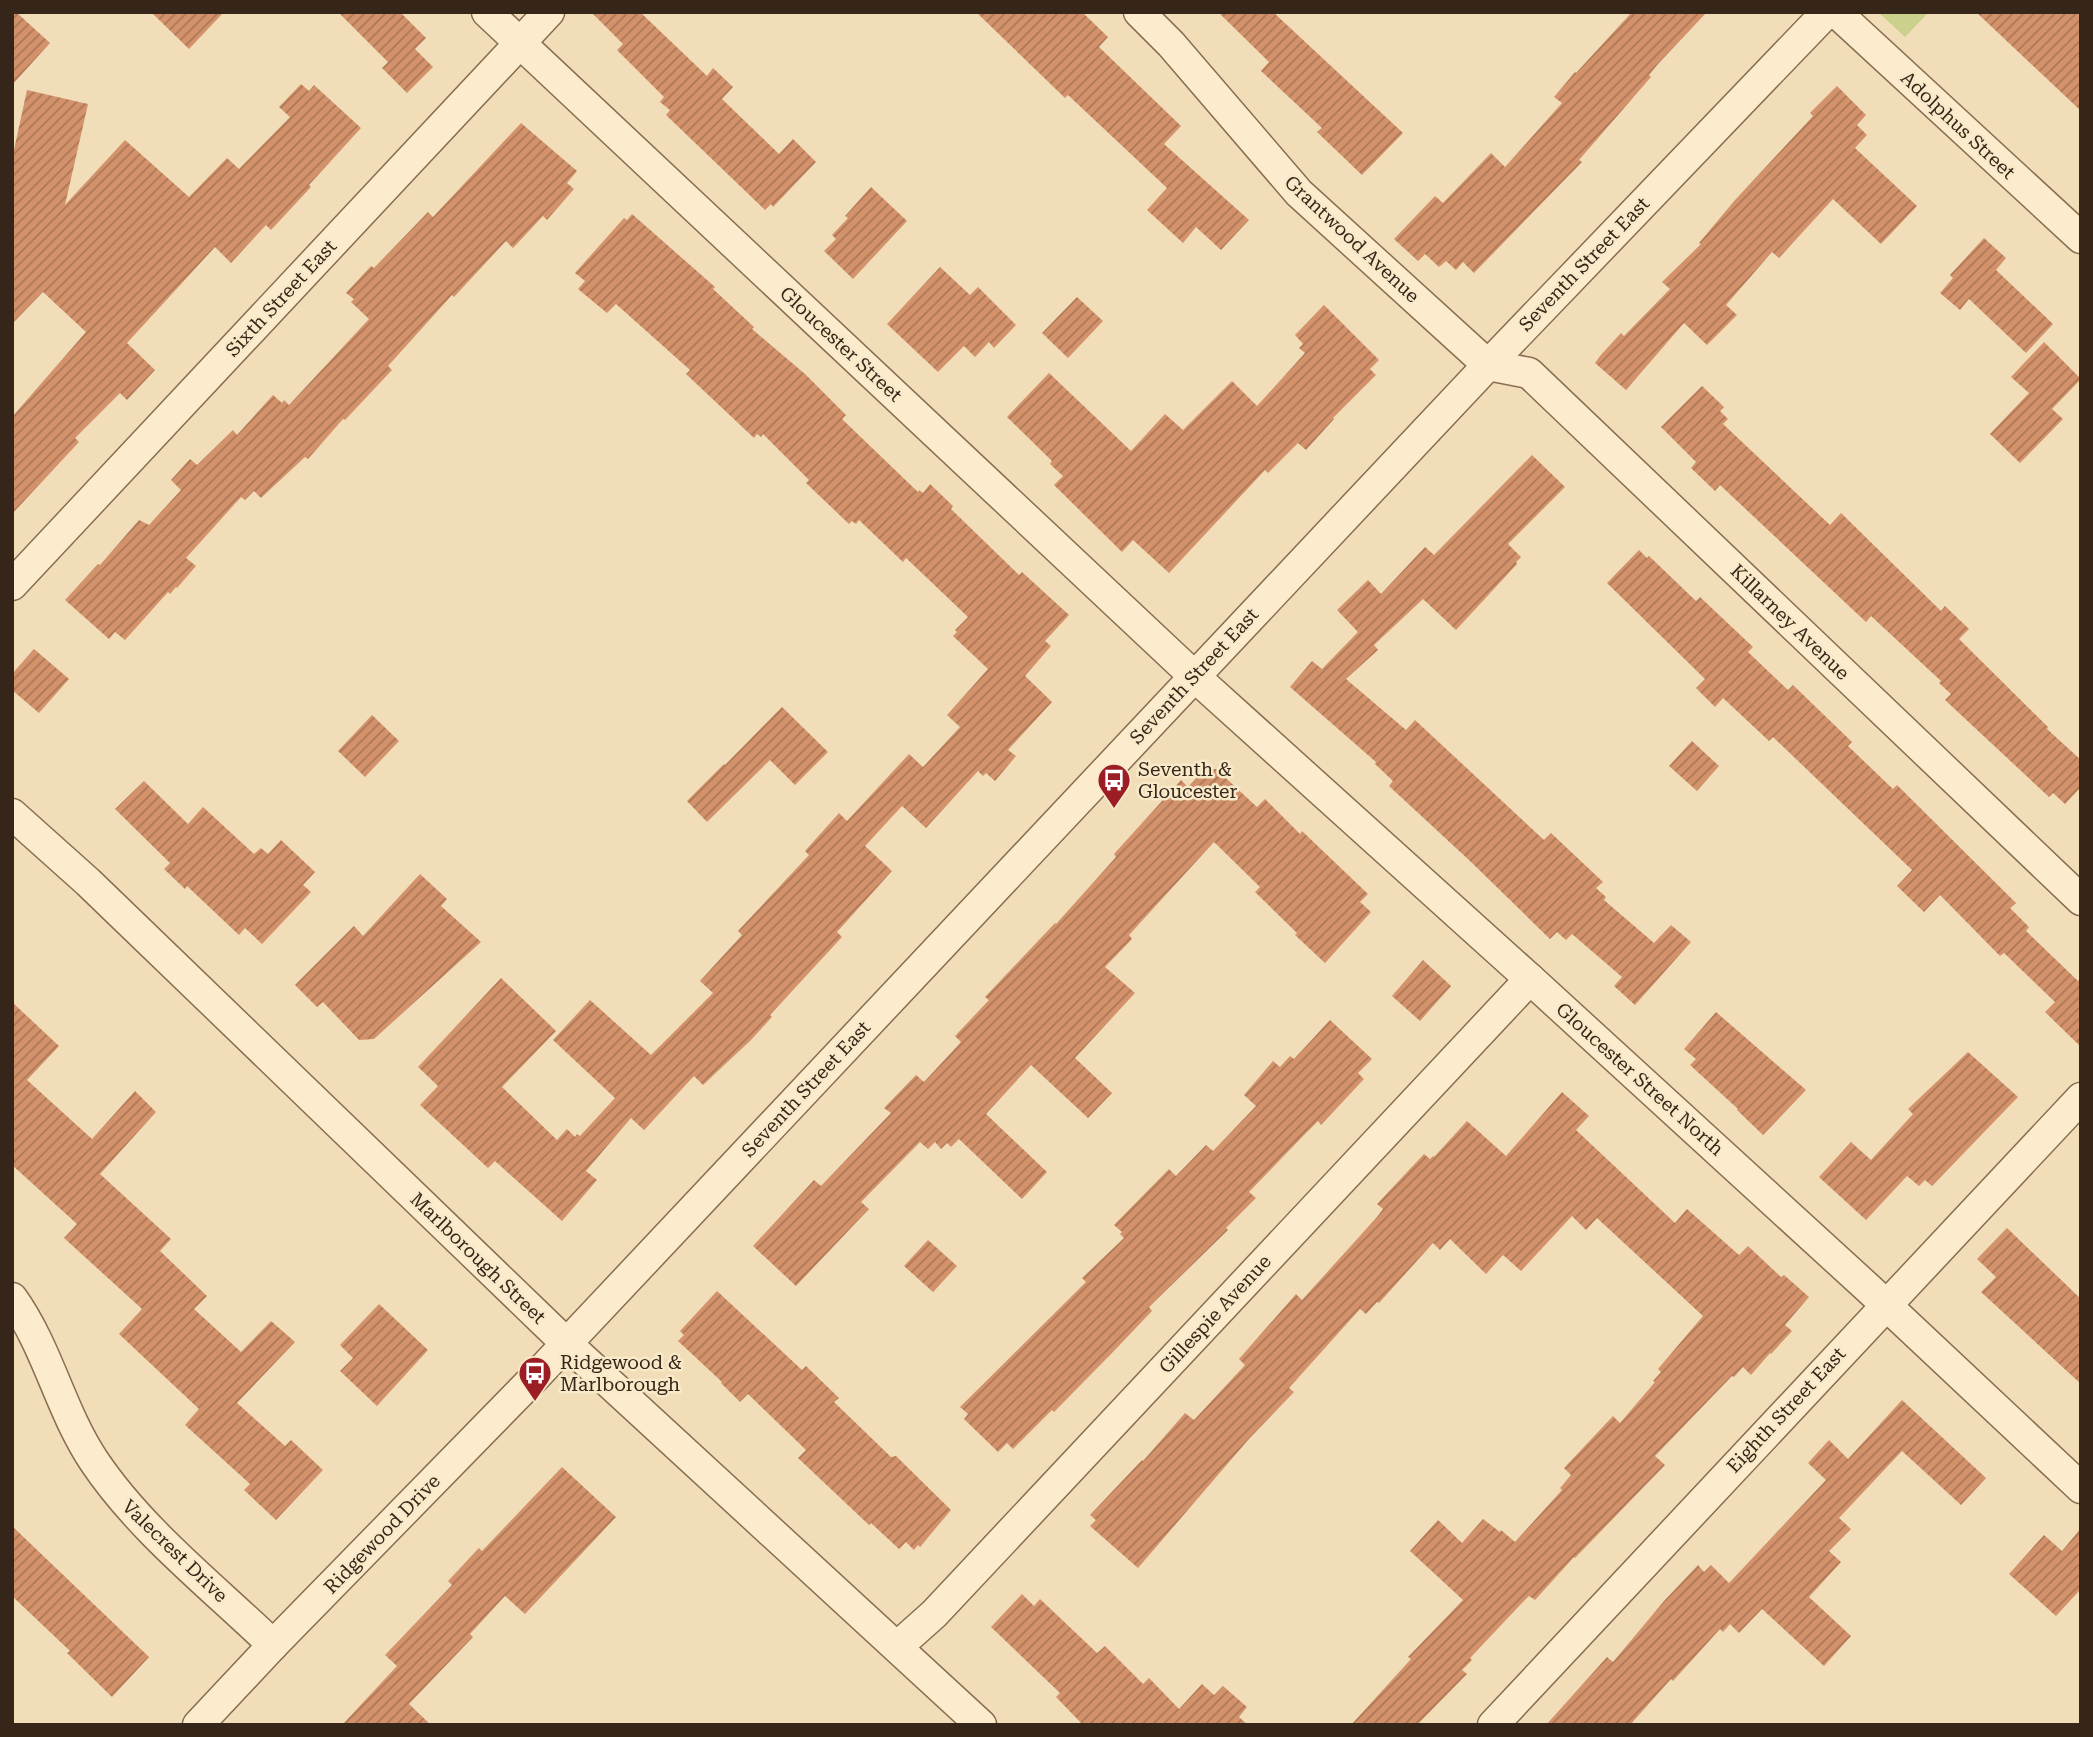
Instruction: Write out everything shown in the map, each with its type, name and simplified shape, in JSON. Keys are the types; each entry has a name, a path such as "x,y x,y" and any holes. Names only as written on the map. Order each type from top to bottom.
{"street":[{"name":"Gloucester Street","path":"487,12 1194,676"},
{"name":"Sixth Street East","path":"12,584 549,12"},
{"name":"Grantwood Avenue","path":"1139,12 1171,44 1299,193 1488,365"},
{"name":"Seventh Street East","path":"566,1343 1488,365 1827,12"},
{"name":"Adolphus Street","path":"1836,12 2081,238"},
{"name":"Killarney Avenue","path":"1488,365 1529,373 2081,900"},
{"name":"Gloucester Street North","path":"1194,676 1530,979 1885,1304 2081,1488"},
{"name":"Marlborough Street","path":"12,814 98,892 566,1343 981,1725"},
{"name":"Gillespie Avenue","path":"897,1647 943,1604 1530,979"},
{"name":"Eighth Street East","path":"1493,1725 2081,1098"},
{"name":"Valecrest Drive","path":"12,1298 39,1344 75,1429 110,1483 133,1513 273,1645"},
{"name":"Ridgewood Drive","path":"198,1725 566,1343"}],"green space":[{"path":"1878,12 1929,12 1905,37"}],"building":[{"path":"12,12 16,12 50,43 12,85"},
{"path":"151,12 224,12 189,49"},
{"path":"338,12 400,12 426,38 415,49 433,67 407,93 382,68 388,62"},
{"path":"591,12 640,12 707,76 713,68 733,87 722,99 779,154 793,139 816,162 773,207 771,204 765,210 666,115 670,110 660,102 664,97 617,50 623,44"},
{"path":"976,12 1082,12 1108,37 1099,47 1181,126 1164,144 1249,220 1221,250 1196,227 1183,243 1147,210 1167,188 1068,95 1065,98"},
{"path":"1218,12 1273,12 1403,133 1362,175 1317,132 1322,128 1261,71 1269,62"},
{"path":"1632,12 1707,12 1658,64 1649,75 1651,77 1579,160 1582,162 1474,273 1463,262 1456,270 1446,261 1439,267 1425,254 1418,261 1394,239 1435,196 1443,203 1491,153 1505,167 1562,103 1554,97"},
{"path":"1976,12 2081,12 2081,111"},
{"path":"301,84 309,91 314,85 361,128 271,230 266,225 231,263 215,247 127,343 155,370 127,400 120,393 75,438 79,442 12,514 12,417 86,332 43,292 12,324 12,159 27,90 88,104 65,205 125,140 189,197 227,158 239,169 290,117 279,107"},
{"path":"1837,86 1866,115 1857,125 1867,135 1855,148 1917,206 1881,244 1833,199 1779,258 1772,252 1726,305 1737,315 1707,345 1684,323 1626,390 1595,363 1621,333 1624,336 1670,289 1662,282 1701,244 1699,243 1735,200 1813,116 1810,113"},
{"path":"521,123 577,171 567,183 574,189 547,220 543,216 513,248 506,241 454,297 452,295 388,366 392,370 308,459 305,457 261,498 254,491 245,500 241,497 186,558 196,566 177,588 170,594 168,592 125,640 115,632 109,639 65,600 139,520 149,525 181,490 171,480 190,459 197,465 233,430 237,435 273,395 289,405 369,319 351,302 354,299 346,293 428,212 433,217"},
{"path":"871,187 907,221 853,279 824,251 836,239 832,235 848,218 845,216"},
{"path":"632,214 715,287 713,289 754,327 752,329 805,374 846,415 842,419 918,492 919,490 923,493 930,484 953,506 951,509 1019,575 1022,572 1069,615 1045,641 1051,646 1025,676 1052,702 1008,750 1016,756 995,781 986,773 983,776 978,771 926,828 902,806 865,846 892,871 837,932 842,937 770,1015 772,1017 751,1040 703,1085 694,1076 644,1130 631,1118 586,1171 597,1180 562,1221 495,1161 488,1168 420,1105 438,1086 418,1067 501,978 556,1031 502,1087 557,1140 567,1129 575,1137 577,1134 580,1136 615,1098 553,1040 590,1000 651,1055 713,993 700,981 742,935 738,931 809,855 805,851 839,813 847,821 909,754 923,767 960,727 947,715 988,669 953,636 957,632 955,630 968,617 906,558 903,562 859,520 856,524 852,521 849,524 806,483 809,480 763,434 761,437 757,434 754,438 686,374 690,370 616,304 607,313 578,289 585,281 575,273 624,218 627,220"},
{"path":"1984,238 2006,258 1996,270 2053,324 2026,353 1969,299 1960,310 1940,293 1953,278 1950,275"},
{"path":"940,267 970,295 978,287 1016,325 994,348 989,342 975,357 964,346 938,372 887,324"},
{"path":"1077,297 1103,321 1068,358 1042,333"},
{"path":"1324,305 1379,360 1370,369 1376,375 1306,450 1298,443 1268,473 1265,470 1169,573 1133,540 1122,552 1054,485 1063,476 1050,464 1052,461 1007,417 1049,373 1131,451 1165,414 1183,430 1232,381 1257,406 1305,353 1299,348 1303,344 1295,335"},
{"path":"2044,342 2081,379 2052,409 2063,419 2020,463 1990,434 2029,393 2011,377"},
{"path":"1702,386 1724,407 1720,411 1728,419 1723,424 1830,525 1841,513 1941,611 1945,606 1969,629 1959,639 2081,760 2081,787 2065,804 2053,793 2049,797 1945,700 1951,694 1939,683 1941,681 1871,616 1866,622 1720,485 1715,491 1691,468 1696,462 1661,427"},
{"path":"1532,455 1565,487 1508,544 1521,557 1517,564 1456,630 1423,599 1374,645 1378,650 1346,679 1406,730 1415,720 1544,840 1551,833 1603,882 1596,888 1606,897 1604,900 1654,943 1671,925 1691,942 1635,1005 1614,986 1622,977 1572,934 1566,940 1557,932 1550,939 1389,786 1393,781 1376,762 1290,687 1312,661 1322,669 1358,632 1337,610 1368,580 1381,594 1425,547 1434,555"},
{"path":"1639,550 1647,558 1649,556 1696,601 1700,597 1753,647 1748,652 1788,690 1793,685 1852,742 1848,746 1893,789 1897,785 2016,903 2010,908 2029,927 2026,931 2078,981 2081,977 2081,1047 2045,1012 2055,1002 2004,953 2000,956 1940,895 1924,912 1897,886 1912,870 1773,737 1769,741 1723,698 1715,707 1696,688 1705,679 1607,583"},
{"path":"34,649 69,679 39,713 12,690 12,674"},
{"path":"782,707 828,752 795,785 770,760 707,822 687,801"},
{"path":"372,715 399,741 365,777 338,751"},
{"path":"1692,741 1719,766 1697,791 1669,766"},
{"path":"1205,769 1216,769 1257,807 1265,799 1368,894 1360,902 1371,912 1325,963 1255,892 1260,887 1214,842 1129,935 1132,939 1105,967 1135,993 1075,1058 1112,1093 1088,1118 1031,1065 986,1114 1047,1172 1022,1199 959,1139 951,1147 947,1143 941,1149 935,1142 928,1149 920,1142 861,1202 869,1209 796,1286 753,1246 814,1180 821,1186 891,1113 884,1108 916,1075 924,1082 961,1042 955,1036 989,1000 985,997 1056,924 1181,780 1188,787"},
{"path":"144,781 188,824 203,807 254,854 261,848 268,854 281,840 315,872 303,885 311,892 262,944 245,928 239,935 187,886 185,889 164,869 170,863 115,809"},
{"path":"420,874 447,899 441,906 481,942 374,1039 359,1040 323,1002 317,1007 295,985 354,926 363,936"},
{"path":"1423,960 1451,986 1420,1021 1392,996"},
{"path":"12,1002 59,1046 27,1080 92,1139 135,1091 156,1112 100,1174 171,1239 160,1251 207,1296 194,1309 241,1352 271,1321 295,1342 237,1403 285,1446 291,1440 323,1470 276,1520 244,1490 250,1484 185,1425 199,1409 119,1334 142,1309 64,1238 77,1224 12,1165"},
{"path":"1716,1012 1806,1090 1763,1135 1690,1065 1696,1059 1684,1049"},
{"path":"1330,1020 1372,1059 1358,1073 1364,1079 1321,1125 1318,1121 1249,1192 1256,1198 1226,1228 1228,1230 1149,1307 1152,1311 1112,1353 1013,1449 1007,1443 998,1452 964,1419 968,1414 960,1407 1086,1282 1082,1278 1124,1238 1114,1225 1169,1169 1176,1176 1206,1145 1213,1151 1256,1106 1244,1095 1273,1061 1280,1067 1290,1056 1294,1059"},
{"path":"1968,1052 2018,1097 1932,1186 1925,1180 1919,1186 1907,1176 1866,1220 1819,1177 1851,1142 1871,1160 1913,1114 1908,1109"},
{"path":"1562,1092 1589,1116 1576,1130 1675,1223 1687,1209 1739,1255 1748,1246 1781,1277 1784,1275 1809,1297 1785,1325 1792,1331 1771,1354 1751,1375 1743,1367 1732,1376 1655,1456 1665,1465 1535,1600 1529,1596 1522,1603 1470,1658 1472,1660 1462,1670 1467,1674 1417,1725 1351,1725 1411,1659 1408,1657 1463,1600 1410,1551 1438,1520 1462,1543 1483,1519 1515,1542 1562,1490 1560,1488 1571,1475 1564,1468 1613,1416 1620,1423 1655,1382 1653,1381 1661,1372 1658,1369 1703,1316 1597,1218 1586,1230 1572,1216 1521,1271 1503,1255 1486,1274 1450,1239 1440,1250 1433,1243 1379,1303 1366,1314 1360,1309 1289,1388 1294,1392 1248,1440 1138,1568 1090,1526 1096,1520 1090,1515 1185,1413 1194,1420 1245,1365 1239,1359 1296,1294 1302,1300 1377,1217 1383,1209 1377,1204 1424,1154 1430,1159 1434,1157 1467,1121 1506,1156"},
{"path":"2007,1228 2081,1299 2081,1384 1981,1292 1996,1277 1977,1259"},
{"path":"928,1240 957,1266 933,1292 904,1266"},
{"path":"717,1291 802,1370 806,1366 839,1398 834,1402 891,1457 896,1456 951,1510 920,1547 918,1545 914,1550 906,1542 899,1549 871,1523 869,1525 798,1458 806,1450 748,1394 740,1402 678,1341 684,1335 680,1331"},
{"path":"379,1304 428,1350 377,1406 340,1371 353,1358 340,1345"},
{"path":"1902,1400 1986,1478 1961,1505 1902,1451 1839,1518 1851,1529 1829,1551 1841,1562 1809,1597 1851,1636 1824,1666 1762,1609 1739,1633 1730,1624 1723,1632 1720,1629 1630,1725 1546,1725 1607,1657 1613,1662 1698,1565 1704,1572 1711,1565 1729,1583 1826,1480 1808,1463 1829,1440 1848,1459"},
{"path":"562,1467 616,1517 525,1614 505,1596 470,1634 473,1637 409,1704 431,1725 342,1725 397,1666 385,1655 452,1585 448,1581 479,1548 482,1551"},
{"path":"12,1526 149,1657 112,1697 67,1653 70,1651 12,1596"},
{"path":"2081,1528 2081,1589 2056,1616 2009,1574 2044,1535 2062,1551"},
{"path":"1022,1594 1034,1606 1040,1599 1097,1653 1105,1646 1143,1684 1149,1678 1179,1709 1202,1684 1214,1695 1223,1686 1247,1707 1239,1717 1248,1725 1083,1725 1056,1697 1060,1693 991,1627"}],"place":[{"name":"Seventh & Gloucester","path":"1114,810"},
{"name":"Ridgewood & Marlborough","path":"535,1403"}]}
